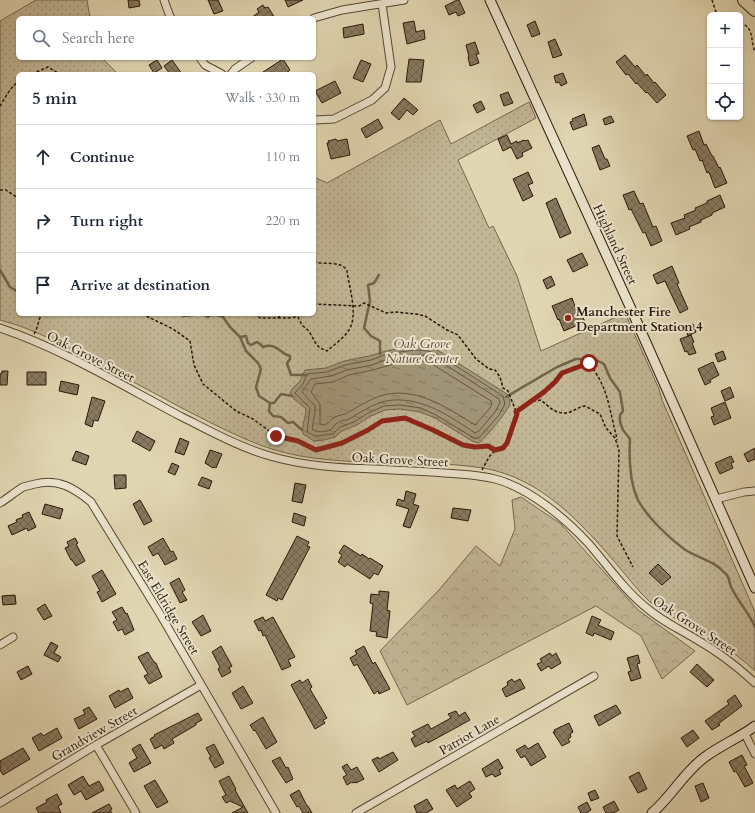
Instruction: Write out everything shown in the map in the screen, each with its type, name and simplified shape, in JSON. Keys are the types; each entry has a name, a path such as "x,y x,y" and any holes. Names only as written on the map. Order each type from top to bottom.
{"highway":[{"path":"744,0 755,10"}],"main road":[{"name":"Highland Street","path":"490,0 755,588"},
{"path":"652,813 705,757 745,734 755,726"}],"street":[{"path":"164,0 170,16"},
{"path":"316,17 342,10 404,0"},
{"path":"316,120 334,119 372,100 385,88 391,67 382,4"},
{"path":"201,60 205,65 218,72"},
{"path":"233,72 248,60"},
{"name":"Oak Grove Street","path":"0,328 30,339 243,447 269,456 290,462 315,466 479,476 495,479 520,489 544,504 564,520 588,543 639,602 657,617 696,639 736,665 755,683"},
{"name":"East Eldridge Street","path":"0,503 25,487 41,482 64,484 92,502 202,685 276,813"},
{"path":"716,499 744,492 755,491"},
{"path":"0,645 14,637"},
{"name":"Patriot Lane","path":"356,813 594,676"},
{"name":"Grandview Street","path":"0,803 96,745 202,685"},
{"path":"745,734 755,754"},
{"path":"96,745 136,813"}],"path":[{"path":"712,0 716,12"},
{"path":"743,24 750,30 755,52"},
{"path":"37,72 48,67 57,72"},
{"path":"0,106 9,94 11,88 16,84"},
{"path":"0,190 6,190 16,197"},
{"path":"257,316 260,318 298,317 316,344 320,348 327,351 351,326 353,305 345,267 341,265 316,262"},
{"path":"316,304 359,306 364,303 386,313 416,314 426,316 447,330 458,335 476,359 489,369 495,370 500,377 502,388 508,391 517,414 507,443 503,448 495,450 489,457 479,476"},
{"path":"30,339 36,330 41,316"},
{"path":"146,316 173,329 190,341 194,365 204,384 236,411 253,420 276,436 298,441 316,450 342,443 382,421 405,418 463,445 475,447 488,446 495,450"},
{"path":"516,412 544,392 562,373 589,363 600,380 608,398 616,431 619,450 617,536 633,567"},
{"path":"529,402 541,400 554,411 568,412 578,407 585,406 600,414 606,428 617,442"}],"green space":[{"name":"Oak Grove Nature Center","path":"36,0 87,0 90,16 16,16 16,60 104,60 116,72 16,72 16,316 316,316 316,178 327,183 440,120 451,144 529,102 536,118 458,160 489,228 493,226 517,276 541,351 625,313 755,612 755,671 723,646 666,613 649,601 575,519 542,492 524,482 504,473 483,468 427,463 341,461 286,453 260,445 208,422 69,348 24,327 0,320 0,21"},
{"path":"521,497 561,524 638,610 695,651 662,679 641,636 596,606 407,705 380,651 439,590 476,546 500,566 515,529 512,500"}],"water":[{"path":"415,346 429,347 439,351 507,394 510,402 509,406 497,423 481,441 478,443 472,441 435,418 420,412 400,409 385,410 342,431 335,437 324,440 314,441 303,434 306,409 294,399 290,393 300,381 305,370 326,368 344,361"}],"building":[{"path":"128,0 139,0 140,6 129,8"},
{"path":"208,0 218,0 223,11 214,14"},
{"path":"285,0 303,0 288,7"},
{"path":"459,0 465,13 458,16 456,12 449,15 445,6"},
{"path":"263,5 265,8 268,7 274,16 254,16 259,12 257,9"},
{"path":"414,21 416,32 424,30 425,39 407,44 403,23"},
{"path":"535,21 540,34 532,37 527,25"},
{"path":"363,24 364,34 344,38 343,28"},
{"path":"555,39 562,55 553,58 548,42"},
{"path":"475,42 479,54 476,54 479,63 470,66 466,45"},
{"path":"625,55 635,67 637,65 646,76 647,74 666,95 657,103 647,92 646,93 637,83 636,84 628,74 626,75 616,62"},
{"path":"409,59 424,60 421,82 406,82"},
{"path":"157,60 162,68 153,72 149,65"},
{"path":"172,60 181,72 168,72 164,66"},
{"path":"281,60 284,60 290,70 288,72 263,72"},
{"path":"361,60 371,64 363,82 353,78"},
{"path":"563,73 567,83 561,86 559,82 556,83 554,76"},
{"path":"335,81 341,93 322,103 316,90"},
{"path":"508,92 513,103 504,106 500,95"},
{"path":"404,98 418,110 413,115 407,110 399,120 391,113"},
{"path":"481,101 485,109 477,113 473,105"},
{"path":"584,114 587,125 573,130 570,122 573,121 572,119"},
{"path":"611,116 614,122 605,125 603,119"},
{"path":"378,119 383,128 366,138 361,129"},
{"path":"699,131 704,145 706,144 719,168 720,167 727,183 715,188 709,172 707,173 702,160 700,161 695,149 693,150 687,136"},
{"path":"507,135 511,144 517,141 517,143 528,140 532,148 522,153 523,156 517,159 511,147 503,151 498,139"},
{"path":"336,139 337,141 347,139 350,155 331,159 327,143 329,143 328,141"},
{"path":"599,145 610,166 600,170 592,148"},
{"path":"528,172 533,183 528,185 533,196 523,201 513,179"},
{"path":"634,191 640,204 643,203 653,227 656,226 662,241 651,246 645,232 643,233 631,209 629,210 623,195"},
{"path":"720,195 725,207 712,213 712,215 701,220 701,222 689,227 690,229 676,235 671,223 685,218 684,215 696,210 695,208"},
{"path":"556,198 571,233 560,238 546,203"},
{"path":"582,253 588,265 573,272 567,260"},
{"path":"672,266 679,283 677,284 688,309 680,313 665,281 657,284 653,275"},
{"path":"551,276 555,285 547,289 543,280"},
{"path":"572,298 576,309 579,308 585,322 564,331 552,306"},
{"path":"693,324 696,332 688,336 685,327"},
{"path":"691,335 696,353 689,355 687,351 685,352 680,339"},
{"path":"723,351 726,359 718,362 715,354"},
{"path":"713,362 719,375 705,385 698,369"},
{"path":"2,371 8,371 7,385 0,385 0,374"},
{"path":"27,372 46,372 46,385 27,385"},
{"path":"61,381 79,385 77,395 59,391"},
{"path":"730,387 734,397 725,401 721,391"},
{"path":"92,397 105,401 98,421 94,420 92,427 85,424"},
{"path":"725,402 731,418 714,425 711,417 714,416 711,408"},
{"path":"137,431 155,441 150,451 132,441"},
{"path":"180,438 189,442 184,455 175,452"},
{"path":"755,448 755,459 748,462 744,454"},
{"path":"210,450 222,454 216,468 213,468 205,463"},
{"path":"76,451 89,456 86,465 72,460"},
{"path":"731,456 734,462 731,463 733,468 720,474 715,463"},
{"path":"172,463 179,466 175,475 168,472"},
{"path":"114,475 126,475 126,488 115,489"},
{"path":"202,477 212,481 209,489 198,485"},
{"path":"295,483 306,485 302,503 292,501"},
{"path":"406,491 416,494 413,504 419,506 410,528 403,526 409,509 396,505 398,499 404,501"},
{"path":"140,500 152,521 144,525 133,504"},
{"path":"45,504 63,509 60,519 42,514"},
{"path":"453,508 471,510 468,521 451,518"},
{"path":"29,512 36,527 28,531 27,528 12,535 8,526 17,522 16,520 23,517 22,515"},
{"path":"294,513 306,517 304,526 292,522"},
{"path":"297,536 309,542 307,546 310,547 282,600 278,598 277,601 266,595"},
{"path":"75,538 78,543 76,544 85,561 76,566 65,548 69,546 67,542"},
{"path":"163,538 177,559 165,565 158,553 153,556 148,547"},
{"path":"344,545 361,556 362,554 383,566 378,575 374,573 370,579 347,564 345,567 338,562 342,555 339,553"},
{"path":"658,564 671,577 662,585 649,573"},
{"path":"102,570 116,594 102,602 97,592 100,591 92,576"},
{"path":"179,578 185,590 182,592 187,600 180,603 170,583"},
{"path":"379,591 389,592 387,610 390,611 387,638 376,636 377,632 370,631 373,604 370,603 371,594 379,595"},
{"path":"15,595 16,604 3,605 2,596"},
{"path":"45,604 52,616 44,620 37,609"},
{"path":"122,607 126,614 127,613 134,630 125,635 122,629 118,631 113,622 117,620 112,612"},
{"path":"203,615 211,631 201,636 192,622"},
{"path":"592,616 601,620 598,625 614,632 611,640 594,633 593,636 586,633"},
{"path":"263,617 265,621 273,617 295,657 288,660 291,666 282,670 265,635 263,636 261,630 259,631 254,621"},
{"path":"51,642 58,646 54,653 61,657 58,662 44,655"},
{"path":"221,646 232,666 229,668 231,672 222,677 218,669 220,667 212,652"},
{"path":"364,646 373,664 375,662 390,689 379,694 378,691 374,694 357,664 354,666 350,658 357,654 355,651"},
{"path":"148,652 156,663 162,677 149,684 144,676 148,674 138,657"},
{"path":"550,653 552,656 556,653 561,663 551,669 549,666 541,671 537,664 542,662 540,659"},
{"path":"638,655 640,663 637,664 641,678 631,681 628,672 631,671 627,658"},
{"path":"697,664 714,680 707,687 690,672"},
{"path":"28,666 32,674 21,680 17,672"},
{"path":"308,679 312,687 310,689 327,718 323,720 325,723 315,729 291,685 300,680 302,683"},
{"path":"512,679 514,682 520,679 525,688 506,697 502,689 508,685 507,682"},
{"path":"243,686 253,703 241,709 232,693"},
{"path":"128,688 133,698 115,708 109,696 119,690 120,692"},
{"path":"735,695 742,706 712,730 705,721 729,704 727,701"},
{"path":"616,705 621,713 599,726 594,716"},
{"path":"89,707 97,719 79,729 74,719 85,714 83,710"},
{"path":"456,711 459,716 465,712 470,720 428,743 427,741 415,747 411,739 415,736 412,732 428,724 431,729 451,718 448,714"},
{"path":"198,713 202,720 172,739 174,743 164,749 162,745 155,749 150,739 155,736 154,735"},
{"path":"263,717 277,742 266,749 255,730 254,731 250,725"},
{"path":"569,723 573,732 570,734 571,737 568,739 570,742 562,746 553,732 555,732 554,730"},
{"path":"57,728 62,738 39,751 32,738 41,733 43,736"},
{"path":"693,730 699,738 687,747 681,738"},
{"path":"538,743 546,757 531,766 525,756 521,758 516,750 525,745 528,749"},
{"path":"140,744 151,763 134,772 129,763 137,758 132,749"},
{"path":"214,744 224,763 215,768 209,758 211,757 206,748"},
{"path":"23,748 30,759 3,775 0,770 0,761"},
{"path":"393,752 398,760 379,772 372,760 378,757 379,759"},
{"path":"742,755 747,765 744,766 753,783 745,787 729,762"},
{"path":"280,757 286,768 288,767 293,779 286,783 272,761"},
{"path":"498,759 503,768 499,770 501,774 495,777 492,774 486,777 482,769"},
{"path":"347,764 351,770 357,767 364,779 347,785 343,777 347,775 342,767"},
{"path":"639,772 647,789 638,793 629,777"},
{"path":"83,776 89,786 99,781 104,790 86,800 81,791 74,795 68,785"},
{"path":"229,776 248,813 232,813 243,807 230,801 226,803 222,797 226,795 219,781"},
{"path":"155,780 168,802 157,808 144,786"},
{"path":"470,781 475,789 469,793 472,797 457,807 446,790 455,785 457,789"},
{"path":"703,783 709,798 701,802 695,786"},
{"path":"299,790 312,813 303,813 299,806 297,807 290,795"},
{"path":"595,790 599,798 591,801 588,793"},
{"path":"57,794 62,804 58,806 61,813 39,813 36,808"},
{"path":"427,799 433,809 426,813 417,813 414,806"},
{"path":"614,801 619,810 613,813 606,813 603,807"},
{"path":"587,802 591,810 586,813 581,813 578,807"},
{"path":"109,804 112,809 110,810 112,813 92,813"}],"waterway":[{"path":"0,270 10,287 16,291"},
{"path":"379,275 374,283 368,285 370,301 364,328 371,336 380,341 380,354"},
{"path":"220,316 223,317 240,337 246,351 258,363 261,369 256,387 259,396 270,403 274,403 281,394 292,396"},
{"path":"240,337 246,336 248,343 251,345 257,342 263,347 275,347 290,356 287,363 291,375 306,375"},
{"path":"506,397 557,367 576,359 594,359 604,364 610,378 620,392 623,411 620,415 620,422 623,430 630,439 633,486 642,507 665,533 684,549 711,562 726,574 730,585 755,627"},
{"path":"270,403 269,411 273,416 281,417 288,423 293,422 302,430"}],"place":[{"name":"Manchester Fire Department Station 4","path":"568,318"}],"route":[{"path":"276,436 298,441 316,450 342,443 382,421 405,418 463,445 475,447 488,446 495,450 503,448 507,443 511,427 517,414 516,412 544,392 562,373 589,363"}]}
